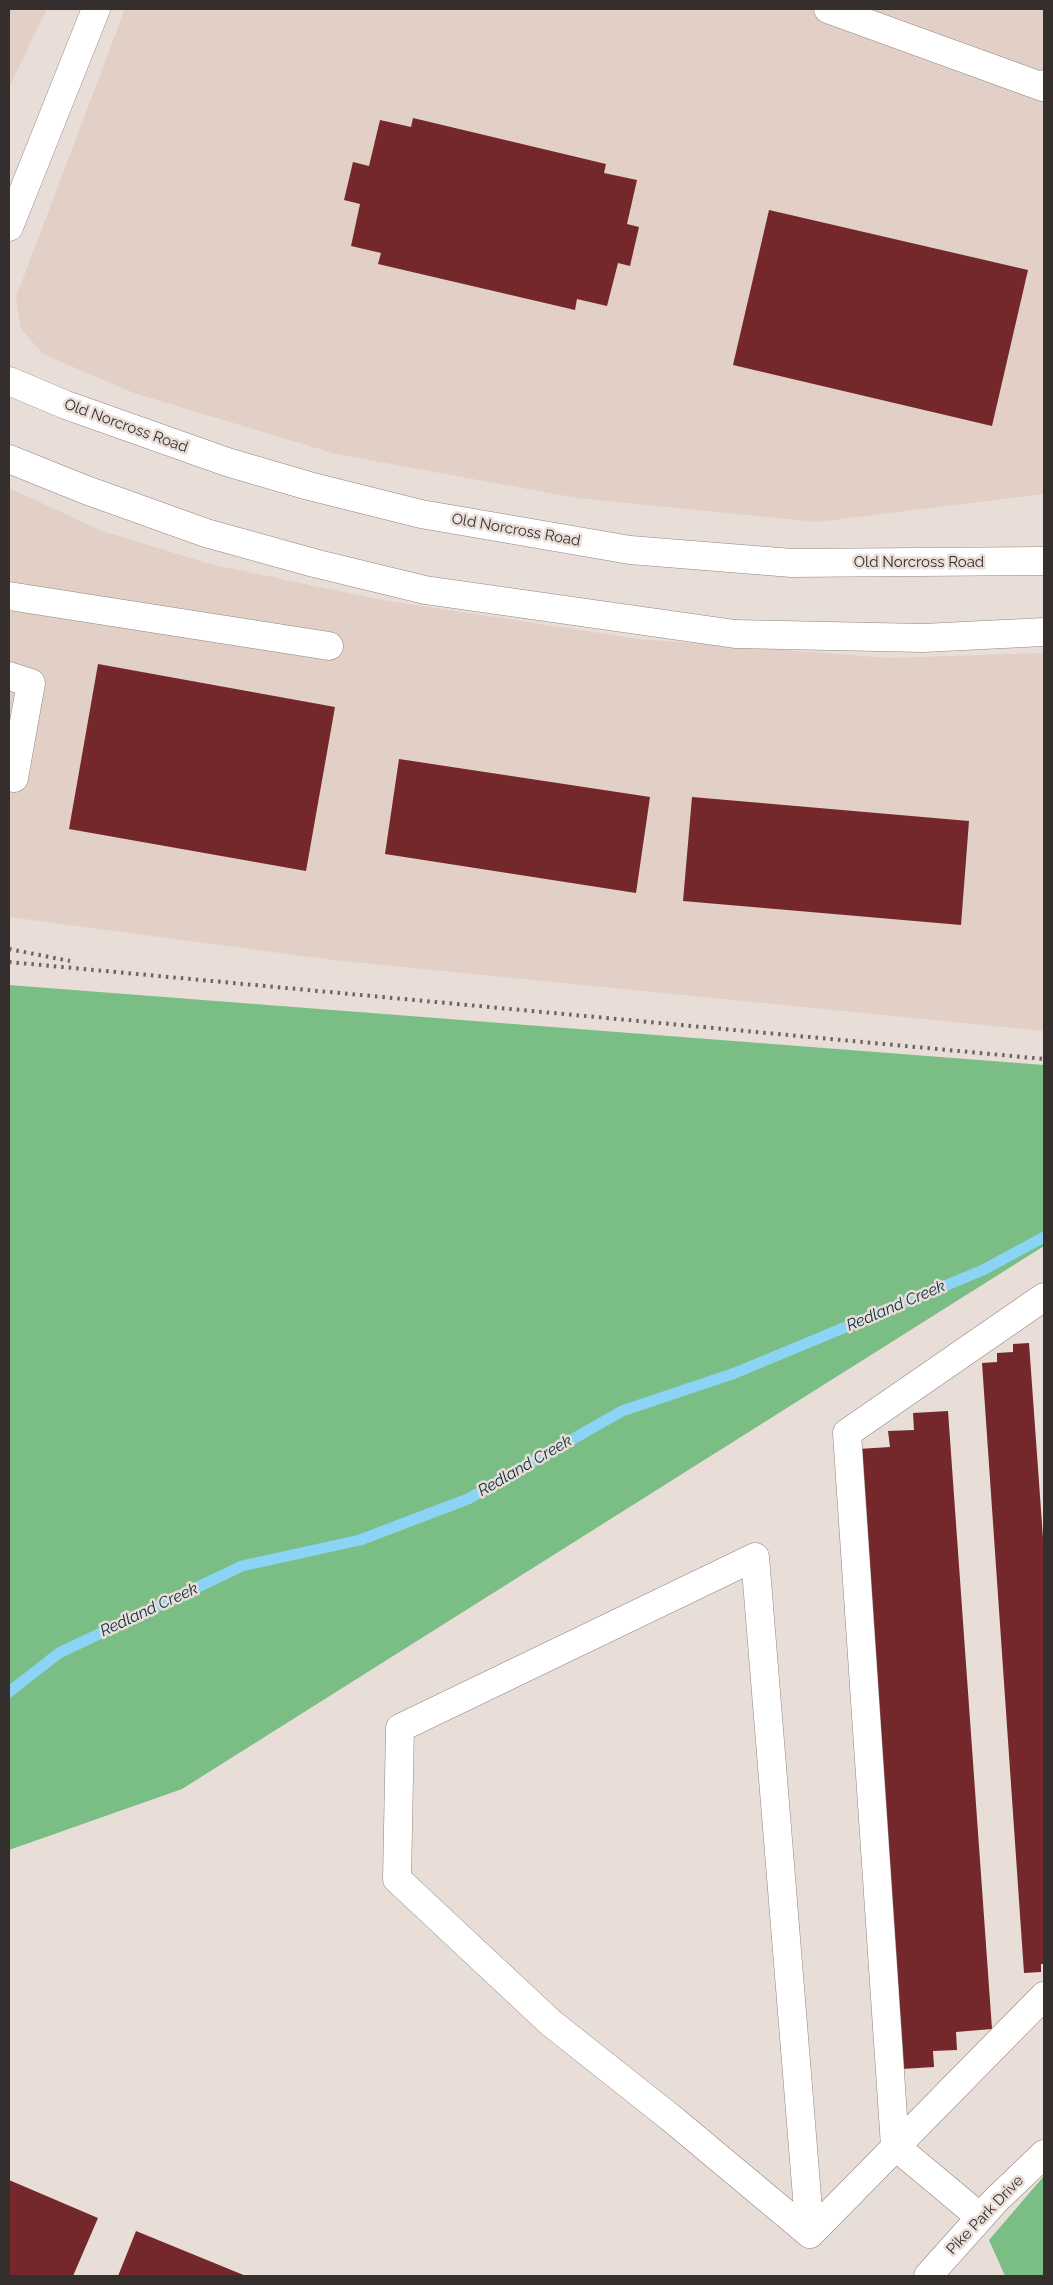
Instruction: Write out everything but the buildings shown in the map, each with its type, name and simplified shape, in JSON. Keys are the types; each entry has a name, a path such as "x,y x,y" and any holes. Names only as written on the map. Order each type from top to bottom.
{"main road":[{"path":"9,227 96,9"},
{"path":"828,9 1043,87 1044,84"},
{"name":"Old Norcross Road","path":"9,381 66,405 218,459 309,486 421,514 630,550 792,563 1044,561"},
{"path":"9,459 86,490 206,533 314,563 425,590 735,634 923,638 1044,632"},
{"path":"9,596 329,646"},
{"path":"9,676 31,683 14,778"},
{"path":"980,2217 895,2146 847,1433 1044,1296"},
{"path":"755,1557 810,2234 671,2118 551,2023 397,1879 400,1728 755,1557"},
{"path":"810,2234 1044,1996"},
{"name":"Pike Park Drive","path":"928,2276 980,2217 1044,2154"}],"shaded area":[{"path":"9,9 47,9 9,87"},
{"path":"125,9 1044,9 1044,494 817,522 577,498 336,454 134,393 43,354 21,329 16,297"},
{"path":"9,488 102,531 210,564 376,599 639,639 889,658 1044,653 1044,1031 333,960 9,917"}],"green space":[{"path":"9,985 1044,1065 1044,1246 182,1789 9,1850"},
{"path":"1044,2176 1044,2276 1005,2276 989,2240"}],"waterway":[{"name":"Redland Creek","path":"9,1692 59,1653 242,1566 360,1540 468,1499 622,1411 735,1373 983,1270 1044,1237"}],"railway":[{"path":"9,949 70,961"},
{"path":"9,962 1044,1059"}]}
